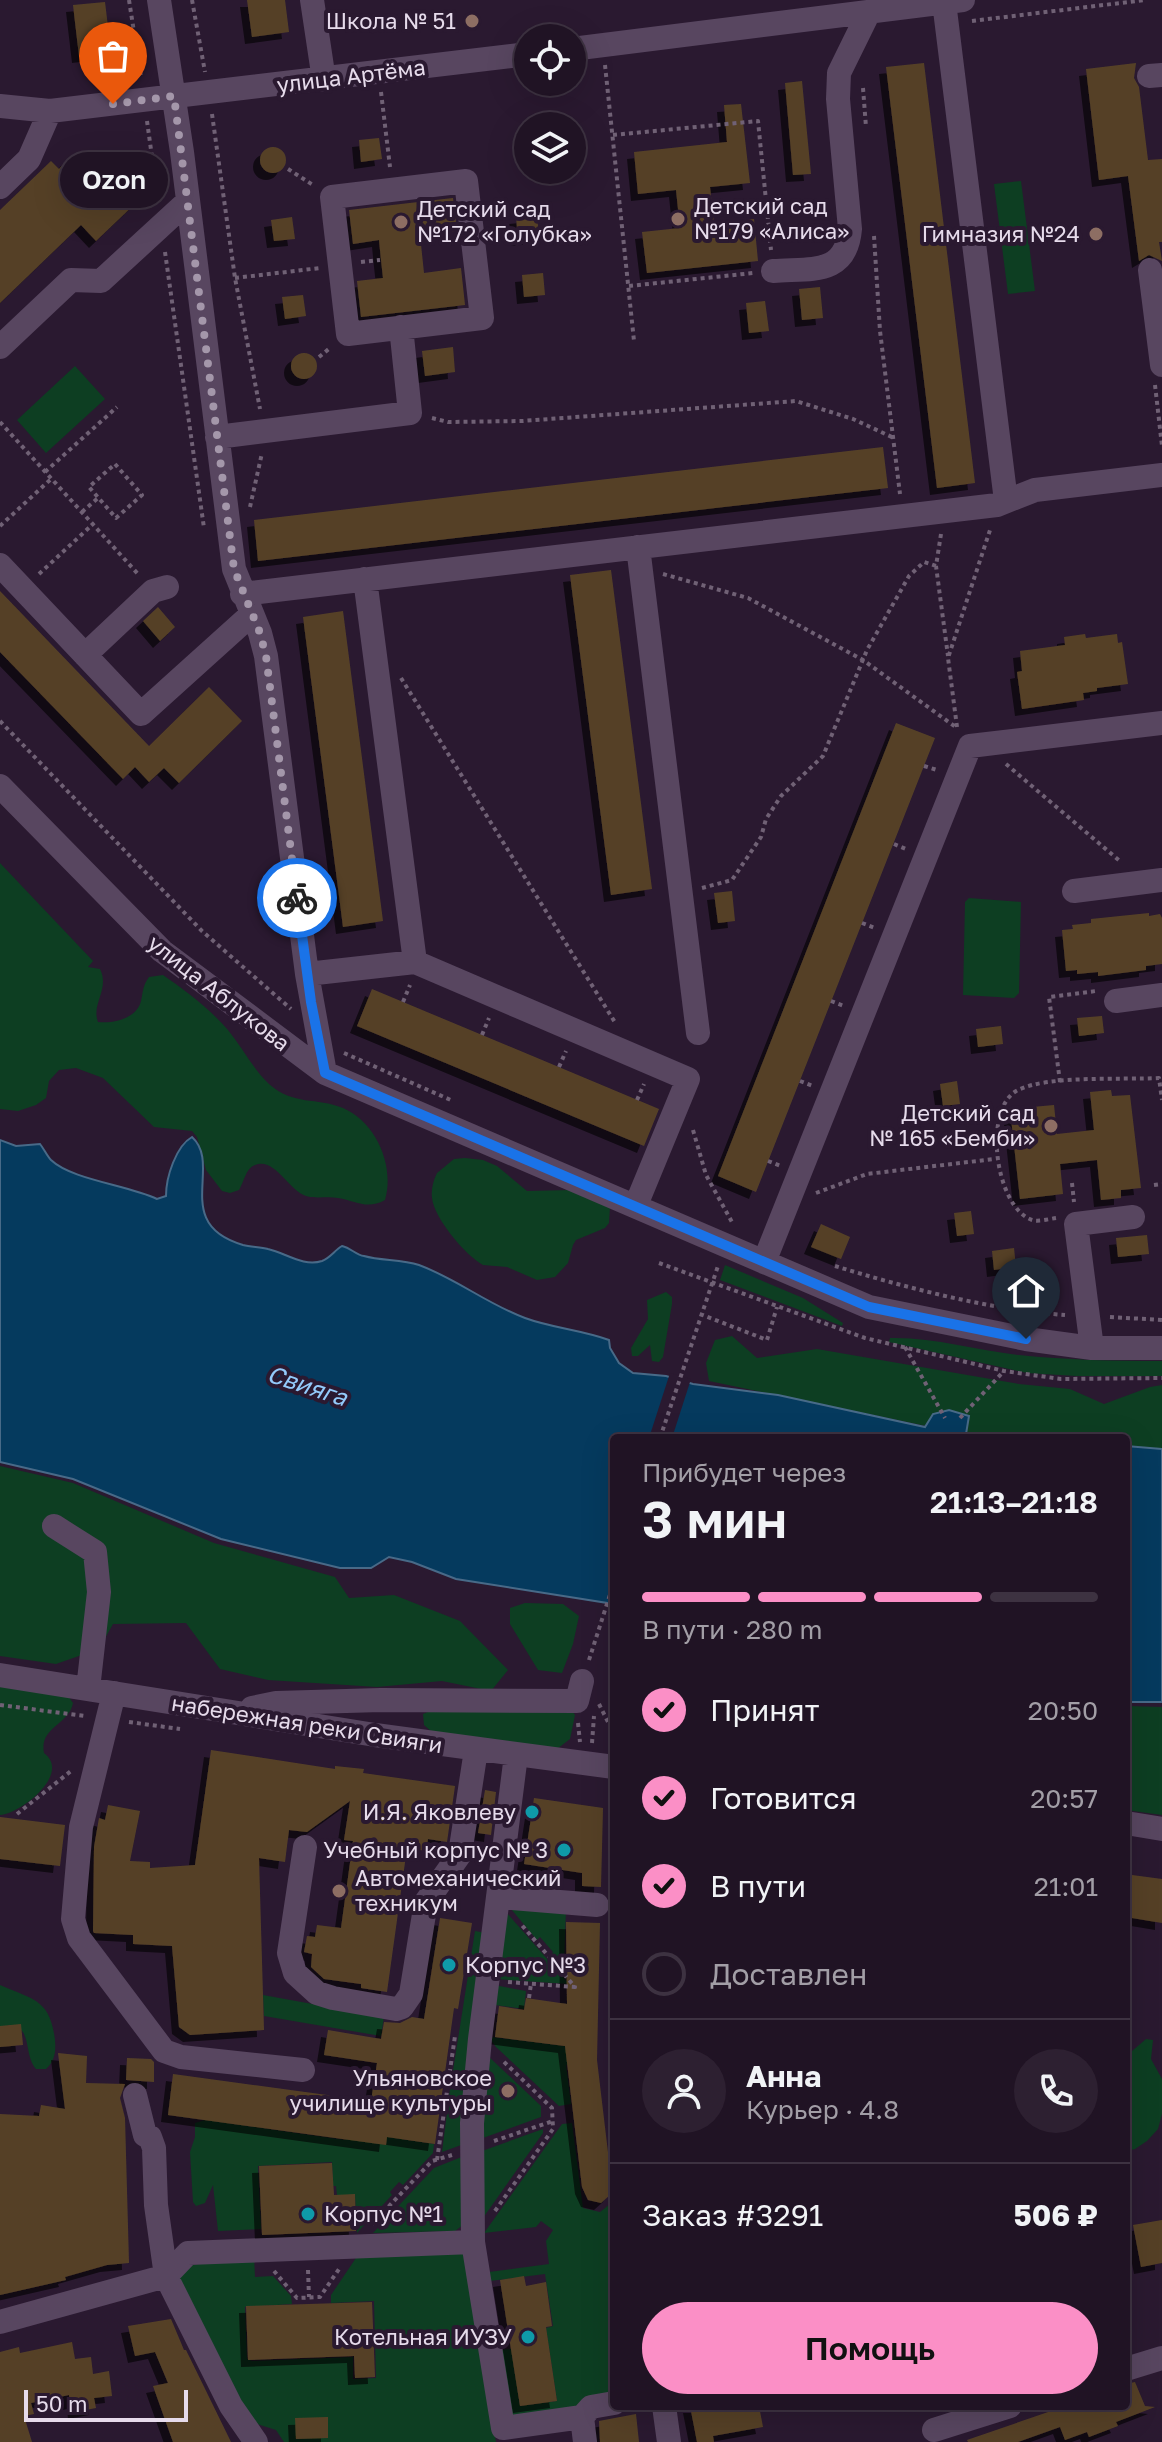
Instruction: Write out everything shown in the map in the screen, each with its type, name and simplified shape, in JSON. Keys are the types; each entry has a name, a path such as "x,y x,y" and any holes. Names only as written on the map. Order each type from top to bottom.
{"street":[{"path":"159,0 188,201 234,569 266,656 307,974 325,1073"},
{"path":"312,0 324,80"},
{"path":"586,47 869,12 898,4 954,1 1001,503"},
{"path":"773,271 829,266 844,256 849,244 838,99 839,73 869,12"},
{"name":"улица Артёма","path":"0,106 50,111 514,56"},
{"path":"0,187 29,159 50,111"},
{"path":"466,181 482,318 348,334 332,197 393,190 466,181"},
{"path":"0,347 71,280 101,281 188,201"},
{"path":"1150,270 1162,365"},
{"path":"217,437 410,413 401,327"},
{"path":"0,565 141,714 247,604 365,579 640,558 1001,503 1035,490 1162,475"},
{"path":"640,558 698,1033"},
{"path":"365,579 414,970"},
{"path":"85,655 160,589"},
{"path":"764,1262 970,740 1162,723"},
{"name":"улица Аблукова","path":"0,786 162,951 325,1073 636,1205 729,1234 764,1262 869,1307 964,1329 1092,1348 1162,1348"},
{"path":"1074,891 1154,881"},
{"path":"307,974 414,970 641,1068 688,1079 636,1205"},
{"path":"1111,995 1162,995"},
{"path":"1092,1348 1076,1224 1133,1217"},
{"path":"54,1526 95,1552 99,1592 88,1689"},
{"name":"набережная реки Свияги","path":"0,1675 476,1750 610,1767"},
{"path":"114,1693 81,1827 73,1919 79,1938 164,2051 181,2057 303,2070"},
{"path":"231,1712 276,1703 585,1693"},
{"path":"305,1847 289,1953 295,1973 317,1993 396,2009 402,2007 411,1994 426,1902 460,1854 476,1750"},
{"path":"516,1755 472,2123 473,2242 504,2435 582,2417 591,2407 610,2404"},
{"path":"1130,1824 1162,1829"},
{"path":"498,1897 597,1905"},
{"path":"135,2095 145,2135 150,2137 154,2148 156,2205 166,2276 231,2406 256,2442"},
{"path":"0,2322 166,2276 188,2253 473,2242"},
{"path":"1130,2368 1162,2358"},
{"path":"665,2410 669,2442"},
{"path":"934,2430 997,2410"},
{"path":"582,2417 585,2442"}],"path":[{"path":"129,0 205,540"},
{"path":"192,0 206,75"},
{"path":"986,10 987,21"},
{"path":"605,63 634,341"},
{"path":"862,79 866,126"},
{"path":"381,90 393,190"},
{"path":"613,135 758,121 773,271 629,286"},
{"path":"288,169 332,197"},
{"path":"874,236 880,331 903,516"},
{"path":"235,278 380,260"},
{"path":"1162,356 1152,358 1162,446"},
{"path":"410,413 448,422 522,421 796,401 853,419 894,438"},
{"path":"45,472 117,407"},
{"path":"0,422 93,524 160,589"},
{"path":"115,464 142,495 116,518 98,498 89,487 115,464"},
{"path":"0,526 51,479"},
{"path":"82,512 98,498"},
{"path":"948,658 1001,503"},
{"path":"38,575 93,524"},
{"path":"941,536 936,566 948,658 970,740"},
{"path":"640,558 748,598 863,660 1154,881"},
{"path":"681,895 732,880 761,837 766,819 781,796 823,756 863,660 909,576 924,562 936,566"},
{"path":"378,675 398,673 641,1068 637,1100"},
{"path":"0,721 202,931 316,1030"},
{"path":"924,766 940,772"},
{"path":"894,844 909,850"},
{"path":"862,923 877,929"},
{"path":"403,1002 414,970"},
{"path":"1060,1082 1049,997 1111,995"},
{"path":"831,1001 846,1007"},
{"path":"482,1035 491,1012"},
{"path":"559,1067 568,1045"},
{"path":"1063,1218 1032,1220 1021,1213 1011,1199 1000,1175 996,1140 1007,1099 1016,1090 1030,1086 1159,1078 1162,1100"},
{"path":"800,1081 814,1087"},
{"path":"661,1434 697,1321 729,1234 706,1175 682,1094"},
{"path":"787,1203 867,1174 994,1159"},
{"path":"768,1161 782,1167"},
{"path":"1154,1185 1162,1184"},
{"path":"838,1267 974,1302 1039,1313 1162,1320"},
{"path":"700,1314 767,1340 778,1307"},
{"path":"905,1347 945,1418"},
{"path":"960,1418 1004,1371"},
{"path":"581,1751 585,1693 610,1597"},
{"path":"585,1693 591,1744"},
{"path":"17,1814 100,1748"},
{"path":"487,1981 575,1987 498,1897"},
{"path":"529,1998 531,1984"},
{"path":"570,1986 570,1994"},
{"path":"473,2242 553,2129 552,2108 480,2039"},
{"path":"255,2249 297,2298 320,2297 364,2233 432,2161 553,2121"}],"green space":[{"path":"1021,181 1035,291 1008,294 994,184"},
{"path":"75,366 105,399 46,453 17,420"},
{"path":"0,863 93,961 88,967 100,969 103,983 96,1015 98,1022 118,1021 130,1016 139,1007 149,977 163,975 221,1023 258,1072 278,1091 343,1108 365,1124 380,1146 385,1160 385,1200 367,1205 338,1198 306,1196 275,1170 262,1164 249,1169 239,1190 230,1193 222,1191 206,1170 197,1137 192,1131 154,1127 103,1078 76,1068 59,1070 49,1081 46,1098 36,1105 18,1111 0,1109"},
{"path":"969,898 1021,902 1019,993 1014,998 963,995 965,902"},
{"path":"454,1159 483,1160 497,1166 527,1191 572,1190 610,1207 609,1223 605,1228 576,1240 568,1263 555,1277 537,1280 507,1267 483,1265 452,1235 438,1216 432,1198 437,1173"},
{"path":"725,1265 803,1298 843,1323 842,1326 720,1280"},
{"path":"666,1292 672,1297 672,1304 663,1357 659,1362 652,1361 650,1345 638,1356 632,1356 631,1348 648,1319 647,1300"},
{"path":"732,1336 757,1358 817,1349 1019,1384 1070,1389 1104,1404 1162,1385 1162,1449 1130,1446 1130,1434 965,1434 709,1381 706,1363 715,1340"},
{"path":"890,1338 1037,1357 1162,1361 1162,1376 1027,1373 889,1342"},
{"path":"0,1466 73,1483 214,1543 335,1577 349,1598 394,1595 460,1621 508,1670 491,1691 442,1681 377,1687 268,1680 220,1669 186,1623 113,1624 99,1649 56,1664 0,1656"},
{"path":"525,1603 563,1604 579,1616 562,1673 538,1670 510,1624 510,1608"},
{"path":"0,1676 66,1693 73,1703 66,1716 46,1737 44,1753 51,1762 52,1771 48,1782 19,1808 0,1815"},
{"path":"567,1704 575,1715 570,1739 557,1749 432,1732 424,1725 423,1714 440,1707"},
{"path":"1130,1706 1162,1707 1162,1815 1130,1811"},
{"path":"511,1909 566,1909 564,1964 599,1966 569,1976 551,1955 553,1952 540,1937 537,1940"},
{"path":"507,1913 569,1984 495,1979"},
{"path":"475,1931 486,1933 467,2079 452,2077"},
{"path":"0,1985 31,1998 49,2016 55,2048 53,2059 46,2069 36,2069 32,2063 22,2030 9,2025 0,2030"},
{"path":"494,1985 526,1991 524,2009 495,2005 491,2037 597,2050 597,2061 566,2065 571,2104 559,2106 489,2037"},
{"path":"263,1995 384,2017 381,2036 264,2016"},
{"path":"1146,2039 1153,2040 1151,2059 1162,2079 1162,2114 1158,2129 1147,2141 1130,2150 1130,2050"},
{"path":"487,2055 541,2106 541,2117 483,2138"},
{"path":"450,2089 466,2091 464,2144 442,2152"},
{"path":"205,2120 345,2140 347,2131 434,2144 433,2153 403,2185 399,2182 390,2192 392,2195 357,2233 355,2195 337,2195 336,2186 333,2186 332,2162 258,2166 261,2229 218,2231 213,2185 205,2203 196,2206 193,2202 190,2152 195,2123"},
{"path":"572,2123 583,2208 600,2212 610,2204 610,2395 573,2413 514,2417 510,2412 501,2350 511,2349 520,2406 557,2401 546,2328 553,2326 545,2274 490,2281 489,2272 549,2264 546,2241 553,2230 541,2221 536,2227 484,2233 562,2124"},
{"path":"543,2129 543,2133 483,2218 482,2151"},
{"path":"464,2156 463,2225 455,2231 373,2233 434,2168"},
{"path":"360,2252 465,2253 496,2442 284,2442 276,2430 257,2424 237,2404 174,2276 185,2266 254,2256 255,2277 273,2276 291,2296 292,2304 245,2307 247,2359 353,2357 353,2379 376,2378 374,2301 331,2303 331,2295"}],"water":[{"name":"Свияга","path":"192,1137 200,1149 203,1209 209,1223 221,1235 243,1245 315,1262 325,1260 342,1246 361,1255 419,1265 525,1318 609,1340 619,1363 633,1373 778,1395 925,1427 933,1414 949,1410 969,1416 966,1434 610,1434 610,1603 456,1579 412,1562 389,1557 371,1568 340,1568 221,1539 73,1479 0,1462 0,1140 16,1146 40,1144 51,1160 72,1173 157,1199 166,1196 173,1163 186,1141"},
{"path":"1130,1446 1162,1449 1162,1702 1130,1702"}],"pier":[{"path":"670,1373 691,1379 673,1434 650,1434"}],"building":[{"path":"247,0 285,0 289,32 252,37"},
{"path":"105,2 111,52 79,56 73,5"},
{"path":"924,63 975,483 937,488 886,67"},
{"path":"1136,63 1134,78 1139,87 1148,160 1162,159 1162,242 1159,242 1162,261 1149,255 1139,261 1128,176 1099,180 1086,69"},
{"path":"802,81 811,174 793,175 785,83"},
{"path":"741,104 750,183 710,187 714,223 754,219 758,261 647,273 642,232 680,228 676,190 638,194 634,152 727,142 724,105"},
{"path":"379,138 382,159 361,162 359,140"},
{"path":"273,147 282,151 286,160 282,169 273,173 264,169 260,160 264,151"},
{"path":"88,158 103,173 108,168 139,200 96,241 81,225 0,303 0,210 51,161 59,169 68,159 77,168"},
{"path":"453,198 457,231 420,235 424,273 461,268 465,305 361,317 357,281 383,278 379,240 353,244 349,210"},
{"path":"537,215 539,237 518,239 516,217"},
{"path":"292,217 295,239 274,241 271,220"},
{"path":"543,273 545,295 524,297 522,275"},
{"path":"820,287 823,318 802,320 799,289"},
{"path":"303,295 306,316 285,319 282,297"},
{"path":"765,301 769,331 749,333 746,303"},
{"path":"453,347 455,372 425,376 422,351"},
{"path":"304,353 313,357 317,366 313,375 304,379 295,375 291,366 295,357"},
{"path":"883,447 888,488 258,561 254,520"},
{"path":"611,570 652,889 611,895 570,575"},
{"path":"0,591 149,746 209,687 242,721 179,783 164,768 149,782 135,767 123,779 0,652"},
{"path":"158,607 175,627 160,641 143,621"},
{"path":"343,611 383,921 343,927 303,617"},
{"path":"1085,634 1086,638 1117,634 1118,643 1122,642 1128,684 1083,693 1084,700 1022,709 1017,672 1022,671 1020,651 1065,645 1064,637"},
{"path":"896,723 935,738 756,1192 718,1176"},
{"path":"732,891 735,921 718,923 714,893"},
{"path":"1149,913 1149,916 1160,914 1162,918 1162,964 1146,966 1146,970 1098,976 1098,972 1077,974 1077,970 1066,971 1062,930 1073,929 1072,925 1091,923 1091,919"},
{"path":"372,989 659,1109 644,1146 357,1026"},
{"path":"1102,1016 1104,1033 1079,1036 1077,1018"},
{"path":"1001,1026 1003,1044 978,1047 976,1029"},
{"path":"957,1081 960,1104 943,1106 940,1084"},
{"path":"1111,1090 1112,1096 1130,1095 1141,1188 1121,1190 1121,1198 1101,1200 1097,1160 1060,1164 1063,1194 1020,1199 1010,1109 1054,1105 1057,1134 1094,1130 1090,1092"},
{"path":"971,1211 974,1234 957,1236 954,1213"},
{"path":"821,1224 850,1237 841,1259 811,1247"},
{"path":"1147,1235 1149,1254 1118,1257 1116,1238"},
{"path":"1014,1248 1016,1267 994,1270 992,1251"},
{"path":"211,1750 335,1769 335,1766 364,1769 363,1773 455,1786 447,1842 428,1839 426,1851 407,1848 387,1992 361,1988 361,1984 324,1979 311,1967 312,1954 304,1952 307,1936 315,1937 317,1925 341,1928 353,1841 344,1840 350,1801 307,1832 289,1830 285,1862 259,1858 264,2030 190,2035 179,2027 172,1946 133,1944 133,1935 94,1933 94,1847 99,1818 105,1820 108,1805 140,1811 130,1861 150,1862 150,1868 195,1865"},
{"path":"485,1790 496,1792 491,1835 478,1833"},
{"name":"Учебный корпус № 3","path":"534,1798 603,1808 601,1887 582,1886 582,1873 524,1864"},
{"path":"0,1817 65,1825 60,1866 0,1859"},
{"path":"1132,1875 1162,1879 1162,1923 1130,1918"},
{"path":"440,1918 472,1923 458,2009 454,2008 435,2144 387,2137 386,2145 168,2115 173,2074 371,2101 377,2063 324,2055 328,2030 381,2039 384,2022 400,2023 412,2017 424,2019"},
{"path":"566,1922 600,1923 597,2060 610,2169 610,2195 601,2203 588,2200 582,2187 565,2046 495,2037 499,2006 524,2010 526,1998 567,2004"},
{"path":"21,2024 23,2045 0,2047 0,2026"},
{"path":"58,2053 87,2056 86,2083 125,2084 120,2098 125,2118 129,2263 107,2265 65,2277 66,2280 0,2295 0,2114 39,2116 41,2105 65,2109"},
{"path":"127,2058 151,2059 154,2062 154,2082 126,2080"},
{"name":"Корпус №1","path":"332,2163 334,2195 355,2194 356,2231 262,2235 259,2166"},
{"path":"1162,2220 1162,2263 1141,2267 1133,2225"},
{"name":"Котельная ИУЗУ","path":"524,2276 526,2286 546,2282 552,2326 546,2327 557,2401 520,2406 500,2280"},
{"path":"372,2302 375,2377 355,2378 354,2356 248,2360 246,2306"},
{"path":"171,2319 231,2442 173,2442 153,2386 168,2383 155,2352 135,2356 128,2326"},
{"path":"72,2342 75,2359 91,2357 93,2374 109,2371 112,2396 94,2398 96,2408 75,2412 69,2395 31,2403 34,2414 24,2416 32,2442 0,2442 0,2352 19,2347 20,2353"},
{"path":"1135,2382 1145,2406 1155,2407 1116,2422 1118,2426 1089,2437 1087,2432 1065,2440 1060,2427 1018,2442 967,2440 1054,2410 1130,2410 1130,2383"},
{"path":"691,2410 760,2410 763,2427 713,2436 714,2442 697,2442"},
{"path":"636,2414 639,2442 600,2442 599,2421"},
{"path":"328,2417 328,2438 296,2439 295,2418"}],"way so far":[{"path":"113,104 174,96 234,569 266,656 297,898"}],"place":[{"name":"Школа № 51","path":"472,21"},
{"name":"Ozon","path":"113,104"},
{"name":"Детский сад №179 «Алиса»","path":"678,219"},
{"name":"Детский сад №172 «Голубка»","path":"401,222"},
{"name":"Гимназия №24","path":"1096,234"},
{"name":"Детский сад № 165 «Бемби»","path":"1051,1126"},
{"name":"И.Я. Яковлеву","path":"532,1812"},
{"name":"Учебный корпус № 3","path":"564,1850"},
{"name":"Автомеханический техникум","path":"339,1891"},
{"name":"Корпус №3","path":"449,1965"},
{"name":"Ульяновское училище культуры","path":"508,2091"},
{"name":"Корпус №1","path":"308,2214"},
{"name":"Котельная ИУЗУ","path":"528,2337"}],"route":[{"path":"297,898 311,1002 325,1073 869,1307 964,1329 1026,1339"}]}
